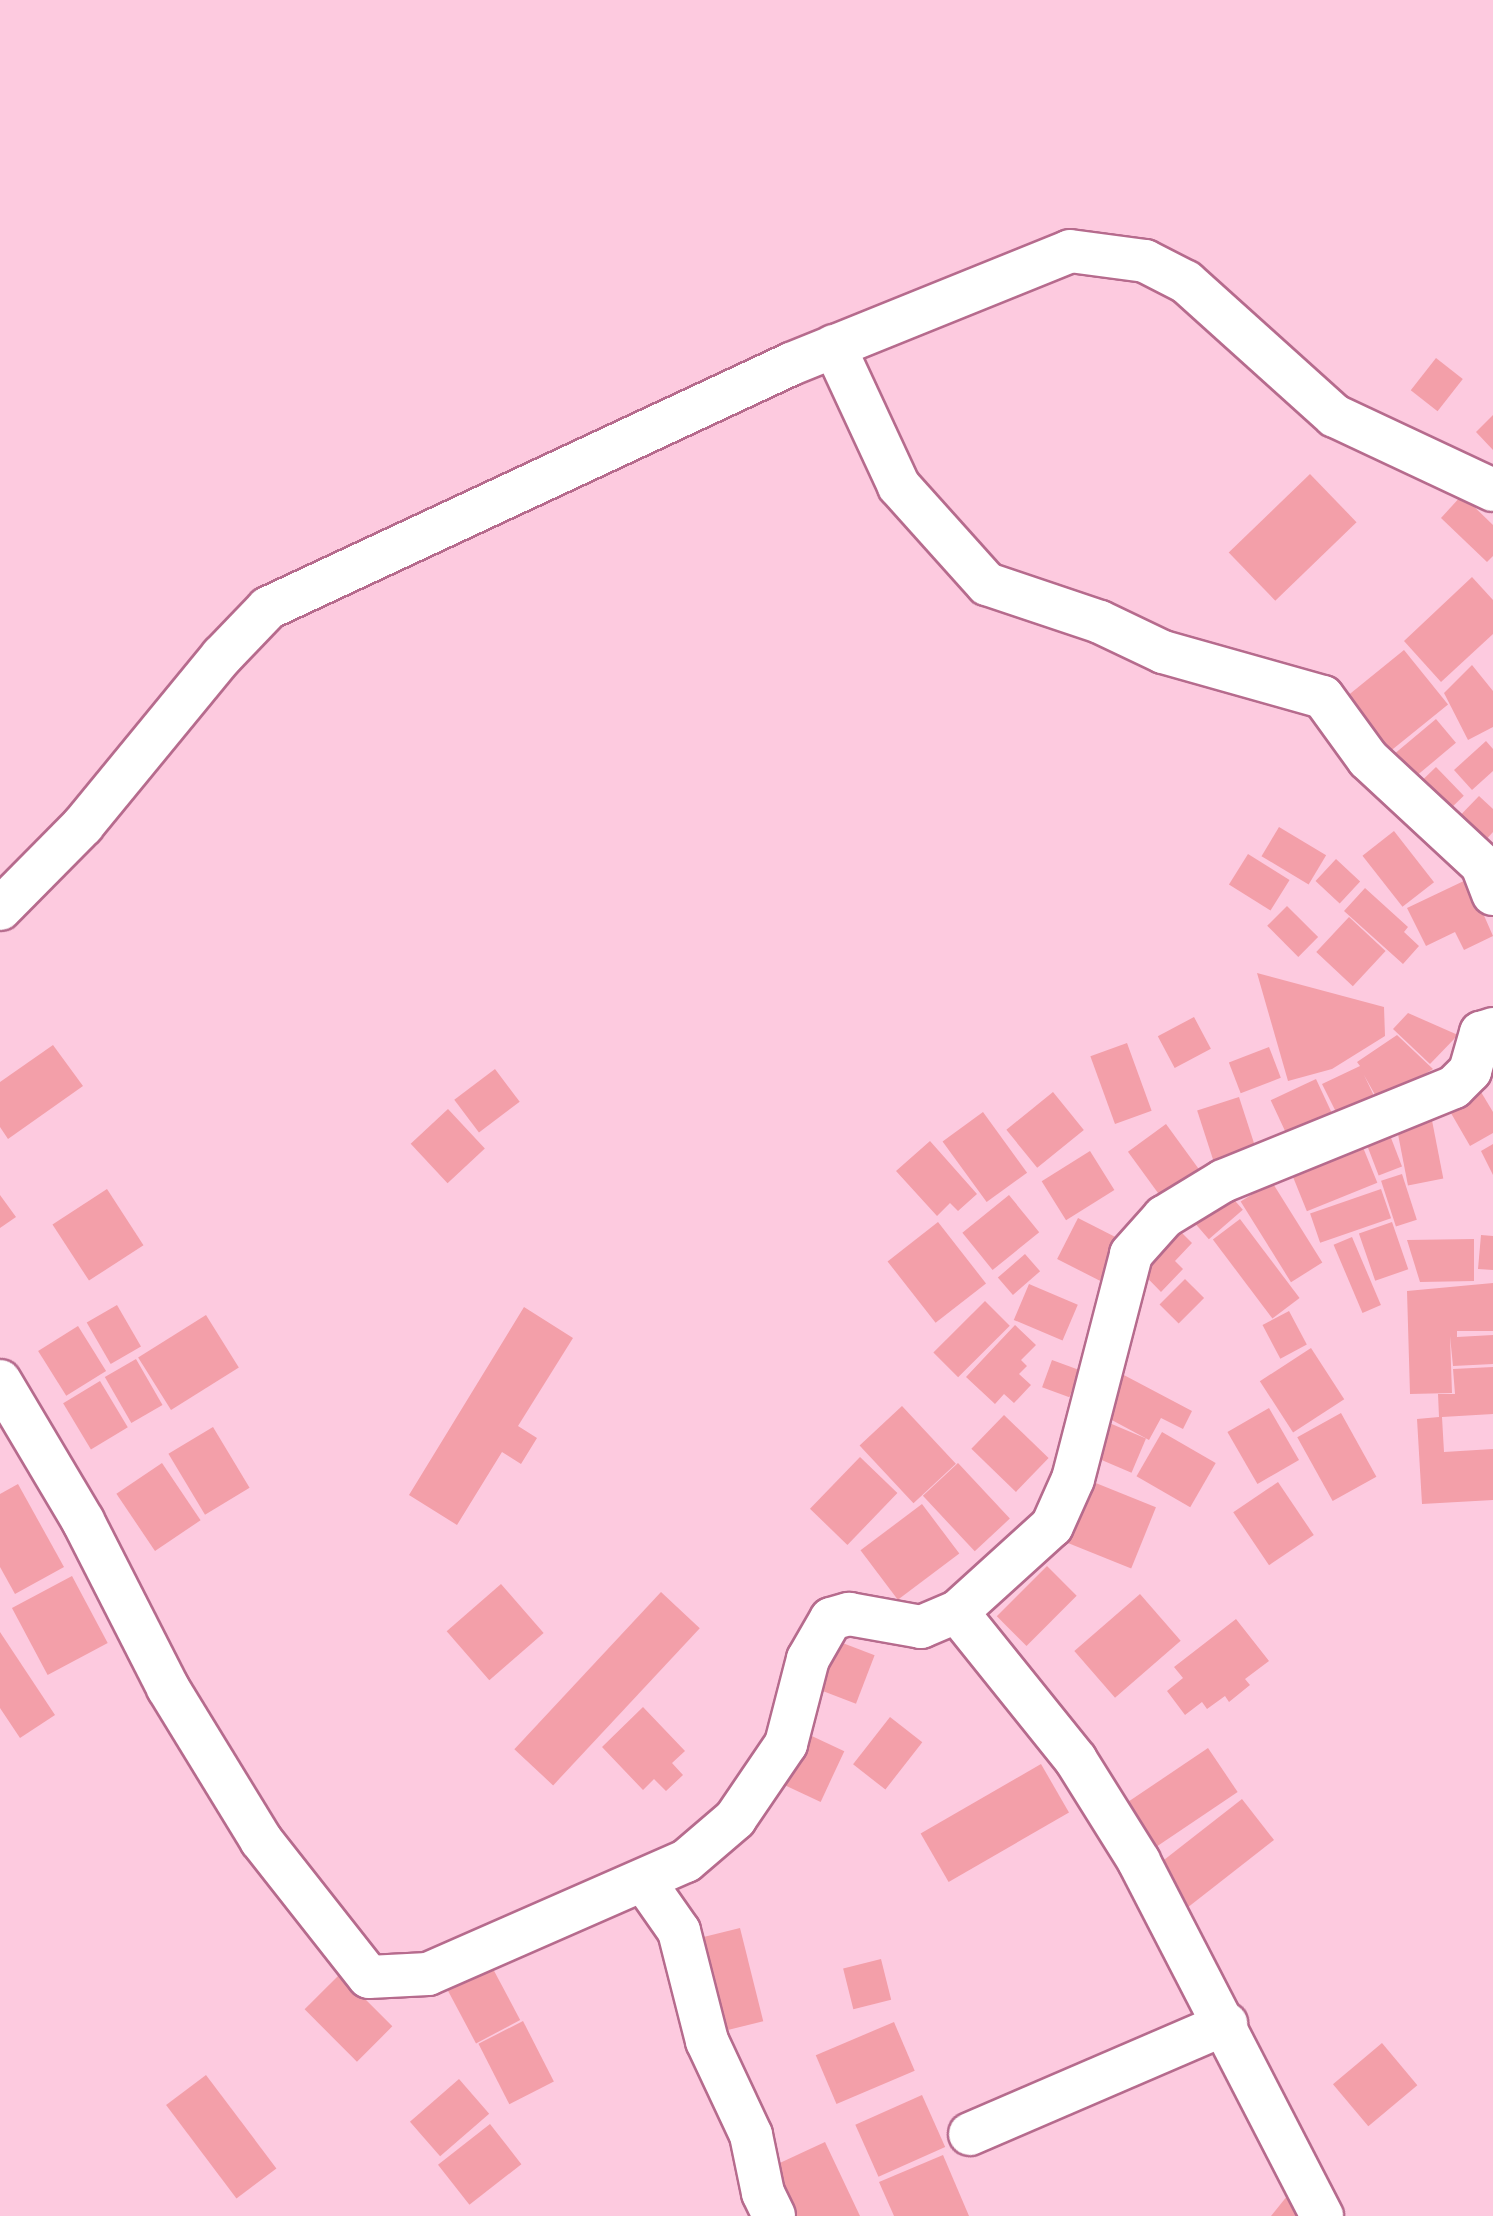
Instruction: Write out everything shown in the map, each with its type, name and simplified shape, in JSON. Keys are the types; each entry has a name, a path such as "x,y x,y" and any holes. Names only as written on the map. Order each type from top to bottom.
{"street":[{"path":"0,909 83,825 222,656 268,608 834,346 1070,251 1145,261 1186,282 1335,416 1493,490"},
{"path":"834,346 899,486 987,584 1100,622 1163,652 1323,697 1368,759 1482,865 1493,894"},
{"path":"0,1381 83,1521 168,1688 261,1840 369,1977 428,1974 686,1861 735,1819 786,1744 808,1659 831,1619 849,1614 921,1627 957,1612 1052,1526 1073,1479 1131,1254 1164,1217 1223,1181 1454,1087 1470,1071 1489,1024"},
{"path":"957,1612 1076,1760 1139,1861 1226,2024 1322,2216"},
{"path":"644,1881 679,1931 707,2041 751,2135 763,2193 774,2216"},
{"path":"970,2134 1226,2024"}],"building":[{"path":"1436,358 1463,379 1438,411 1411,390"},
{"path":"1493,415 1493,450 1476,432"},
{"path":"1310,474 1357,522 1275,601 1229,552"},
{"path":"1462,495 1493,525 1493,556 1487,562 1441,518"},
{"path":"1472,577 1493,600 1493,634 1441,682 1404,641"},
{"path":"1404,650 1448,704 1378,761 1334,707"},
{"path":"1472,665 1493,691 1493,727 1468,740 1444,693"},
{"path":"1436,719 1456,743 1405,786 1385,762"},
{"path":"1486,741 1493,749 1493,771 1472,790 1454,770"},
{"path":"1436,767 1464,796 1441,817 1414,789"},
{"path":"1479,796 1493,809 1493,832 1475,852 1449,827"},
{"path":"1279,827 1326,855 1309,884 1261,856"},
{"path":"1394,831 1434,882 1402,907 1362,856"},
{"path":"1248,854 1290,880 1270,910 1229,885"},
{"path":"1336,859 1360,882 1340,903 1316,881"},
{"path":"1468,879 1493,936 1464,950 1455,932 1426,946 1407,908"},
{"path":"1365,888 1408,927 1404,932 1419,946 1403,964 1344,911"},
{"path":"1287,906 1318,937 1298,957 1267,926"},
{"path":"1349,917 1386,951 1353,986 1316,952"},
{"path":"1257,973 1384,1007 1385,1036 1332,1069 1288,1081"},
{"path":"1408,1013 1458,1035 1430,1064 1393,1029"},
{"path":"1194,1017 1211,1049 1175,1068 1158,1036"},
{"path":"1397,1035 1433,1069 1379,1102 1364,1075 1376,1100 1339,1118 1322,1084 1360,1066 1357,1062"},
{"path":"1127,1043 1152,1111 1115,1124 1090,1056"},
{"path":"53,1045 83,1086 8,1139 0,1127 0,1082"},
{"path":"1269,1047 1281,1078 1241,1093 1229,1062"},
{"path":"495,1069 520,1102 479,1132 454,1100"},
{"path":"1316,1079 1332,1113 1287,1135 1271,1100"},
{"path":"1475,1082 1493,1112 1493,1133 1470,1146 1444,1101"},
{"path":"1053,1092 1084,1130 1037,1168 1006,1130"},
{"path":"1239,1097 1257,1153 1215,1167 1197,1111"},
{"path":"1429,1105 1443,1179 1408,1185 1394,1112"},
{"path":"448,1109 485,1148 448,1183 411,1144"},
{"path":"983,1112 1027,1173 987,1202 943,1141"},
{"path":"1383,1117 1402,1166 1379,1175 1360,1126"},
{"path":"1166,1124 1200,1170 1161,1198 1128,1152"},
{"path":"1356,1130 1377,1183 1307,1211 1286,1158"},
{"path":"930,1141 977,1194 958,1211 950,1203 937,1216 896,1171"},
{"path":"1493,1144 1493,1175 1481,1151"},
{"path":"1090,1151 1114,1190 1066,1220 1042,1181"},
{"path":"1210,1172 1243,1210 1209,1239 1176,1202"},
{"path":"1402,1174 1417,1220 1396,1226 1381,1181"},
{"path":"1272,1182 1322,1263 1291,1282 1241,1202"},
{"path":"107,1189 143,1245 89,1281 52,1224"},
{"path":"1381,1189 1391,1218 1320,1243 1310,1213"},
{"path":"0,1195 16,1217 0,1228"},
{"path":"1009,1195 1039,1232 993,1270 962,1233"},
{"path":"1165,1216 1192,1243 1175,1261 1183,1269 1161,1292 1125,1255"},
{"path":"1078,1218 1121,1240 1100,1281 1057,1259"},
{"path":"1240,1219 1300,1298 1272,1319 1213,1239"},
{"path":"938,1222 986,1283 936,1323 888,1261"},
{"path":"1392,1222 1408,1269 1375,1281 1359,1233"},
{"path":"1481,1235 1493,1236 1493,1270 1478,1269"},
{"path":"1352,1237 1381,1305 1363,1313 1334,1245"},
{"path":"1474,1239 1474,1281 1420,1282 1407,1240"},
{"path":"1025,1254 1040,1271 1013,1295 998,1278"},
{"path":"1185,1279 1204,1298 1179,1324 1160,1304"},
{"path":"1493,1283 1493,1331 1457,1331 1457,1337 1493,1335 1493,1364 1453,1366 1450,1336 1452,1393 1410,1394 1407,1291"},
{"path":"1029,1284 1078,1305 1063,1341 1014,1320"},
{"path":"985,1301 1010,1326 958,1377 933,1353"},
{"path":"117,1305 141,1347 111,1364 87,1322"},
{"path":"524,1307 573,1338 518,1426 537,1438 521,1464 502,1452 457,1525 409,1495"},
{"path":"1289,1311 1307,1345 1280,1359 1263,1325"},
{"path":"206,1315 239,1368 171,1410 138,1357"},
{"path":"1015,1325 1036,1345 1021,1360 1027,1366 1019,1374 1031,1385 1014,1403 1004,1394 995,1404 966,1377"},
{"path":"78,1326 106,1371 66,1396 38,1351"},
{"path":"1311,1348 1344,1399 1293,1432 1260,1381"},
{"path":"136,1359 162,1405 131,1423 105,1377"},
{"path":"1052,1360 1079,1370 1069,1397 1042,1387"},
{"path":"1103,1364 1192,1411 1183,1429 1161,1418 1149,1440 1082,1404"},
{"path":"1493,1367 1493,1414 1442,1417 1444,1452 1493,1449 1493,1500 1422,1504 1417,1419 1439,1417 1438,1394 1455,1394 1453,1369"},
{"path":"100,1381 128,1427 91,1449 63,1403"},
{"path":"902,1406 956,1464 913,1503 860,1446"},
{"path":"1269,1408 1299,1460 1257,1484 1227,1432"},
{"path":"1341,1413 1376,1477 1333,1501 1297,1437"},
{"path":"1088,1414 1146,1439 1132,1473 1074,1448"},
{"path":"1004,1415 1049,1458 1016,1492 971,1449"},
{"path":"213,1427 250,1488 205,1515 168,1454"},
{"path":"1162,1432 1216,1463 1190,1507 1136,1476"},
{"path":"860,1457 897,1493 847,1545 810,1509"},
{"path":"162,1463 201,1520 155,1551 116,1494"},
{"path":"958,1463 1010,1519 975,1551 923,1496"},
{"path":"1066,1471 1156,1507 1131,1569 1041,1532"},
{"path":"1278,1482 1314,1535 1269,1565 1233,1512"},
{"path":"18,1484 64,1567 15,1594 0,1567 0,1494"},
{"path":"922,1504 959,1554 898,1600 861,1550"},
{"path":"1047,1566 1077,1596 1026,1646 997,1616"},
{"path":"72,1576 108,1643 48,1675 12,1608"},
{"path":"501,1584 544,1633 489,1680 447,1631"},
{"path":"661,1592 700,1628 553,1785 514,1749"},
{"path":"1140,1594 1181,1641 1115,1698 1074,1651"},
{"path":"1236,1619 1269,1661 1245,1679 1250,1685 1229,1702 1225,1696 1207,1709 1202,1702 1185,1715 1167,1691 1183,1678 1174,1667"},
{"path":"0,1632 55,1715 20,1738 0,1708"},
{"path":"827,1637 875,1655 856,1704 808,1686"},
{"path":"643,1707 685,1751 672,1763 683,1775 666,1791 654,1779 643,1790 602,1747"},
{"path":"890,1717 922,1742 885,1790 853,1764"},
{"path":"799,1730 844,1751 821,1802 775,1781"},
{"path":"1208,1748 1238,1792 1146,1854 1116,1810"},
{"path":"1041,1764 1069,1812 949,1882 921,1834"},
{"path":"1242,1799 1274,1840 1179,1914 1147,1873"},
{"path":"740,1928 763,2021 716,2033 692,1940"},
{"path":"881,1959 891,2000 853,2009 843,1968"},
{"path":"492,1967 520,2020 476,2043 448,1990"},
{"path":"340,1974 392,2026 357,2062 305,2009"},
{"path":"523,2021 554,2082 509,2104 478,2044"},
{"path":"894,2022 915,2071 836,2104 816,2055"},
{"path":"1382,2043 1417,2085 1368,2126 1333,2084"},
{"path":"206,2075 276,2168 236,2199 166,2105"},
{"path":"459,2079 489,2114 440,2156 410,2122"},
{"path":"922,2095 945,2147 878,2177 855,2125"},
{"path":"490,2124 521,2164 469,2205 438,2165"},
{"path":"825,2142 860,2216 791,2216 769,2168"},
{"path":"943,2155 969,2216 894,2216 879,2182"},
{"path":"1288,2195 1315,2216 1271,2216"}]}
